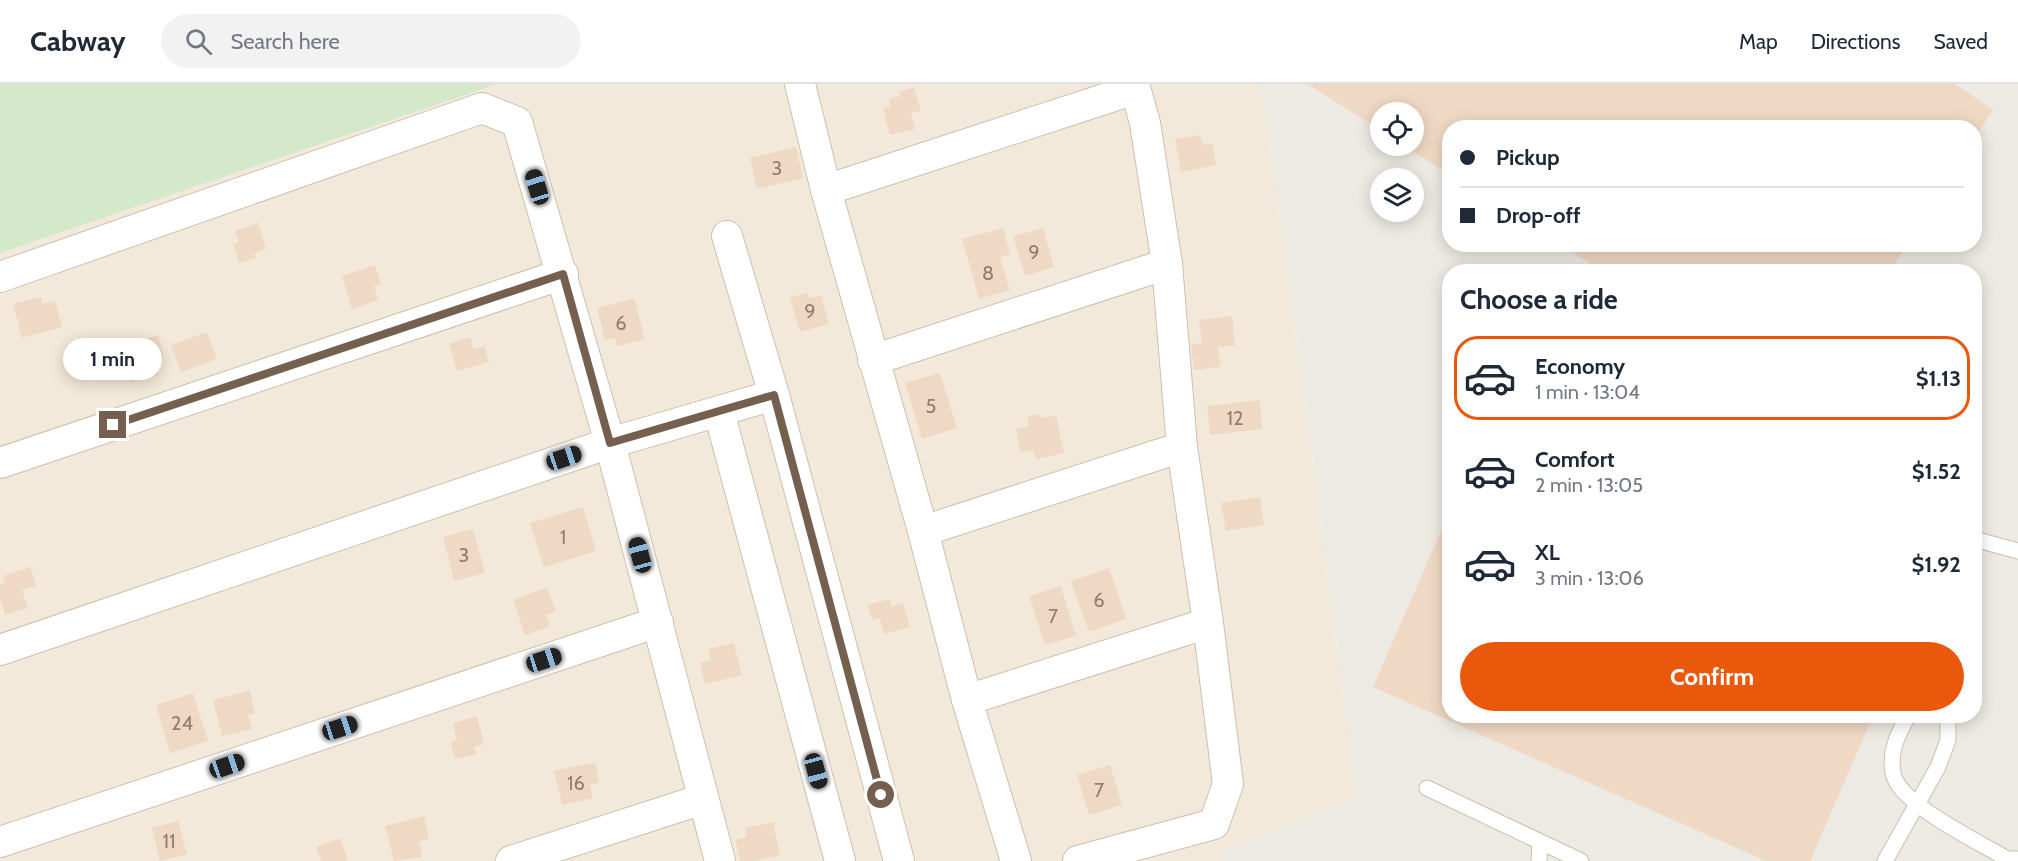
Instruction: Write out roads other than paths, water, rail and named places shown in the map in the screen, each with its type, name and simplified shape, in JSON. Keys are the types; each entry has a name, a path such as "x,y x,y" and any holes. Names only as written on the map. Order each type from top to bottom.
{"street":[{"path":"800,84 826,190 923,531 967,700 1016,861"},
{"path":"826,190 1135,87 1145,123 1167,264 1182,447 1208,623 1228,784 1214,824 1110,857 1078,861"},
{"path":"0,277 482,108 517,122 563,274 610,443 720,861"},
{"path":"727,236 774,395 899,861"},
{"path":"873,360 1167,264"},
{"path":"0,463 563,274"},
{"path":"0,650 610,443 774,395"},
{"path":"718,412 840,861"},
{"path":"923,531 1182,447"},
{"path":"0,842 658,622"},
{"path":"967,700 1208,623"},
{"path":"511,861 703,799"}],"lane":[{"path":"1982,541 2018,551"},
{"path":"1904,723 1894,741 1893,776 1900,789 1918,805 2007,859 2018,859"},
{"path":"1885,861 1918,805 1948,740 1948,723"},
{"path":"1427,788 1581,861"},
{"path":"1539,861 1540,843"}]}
